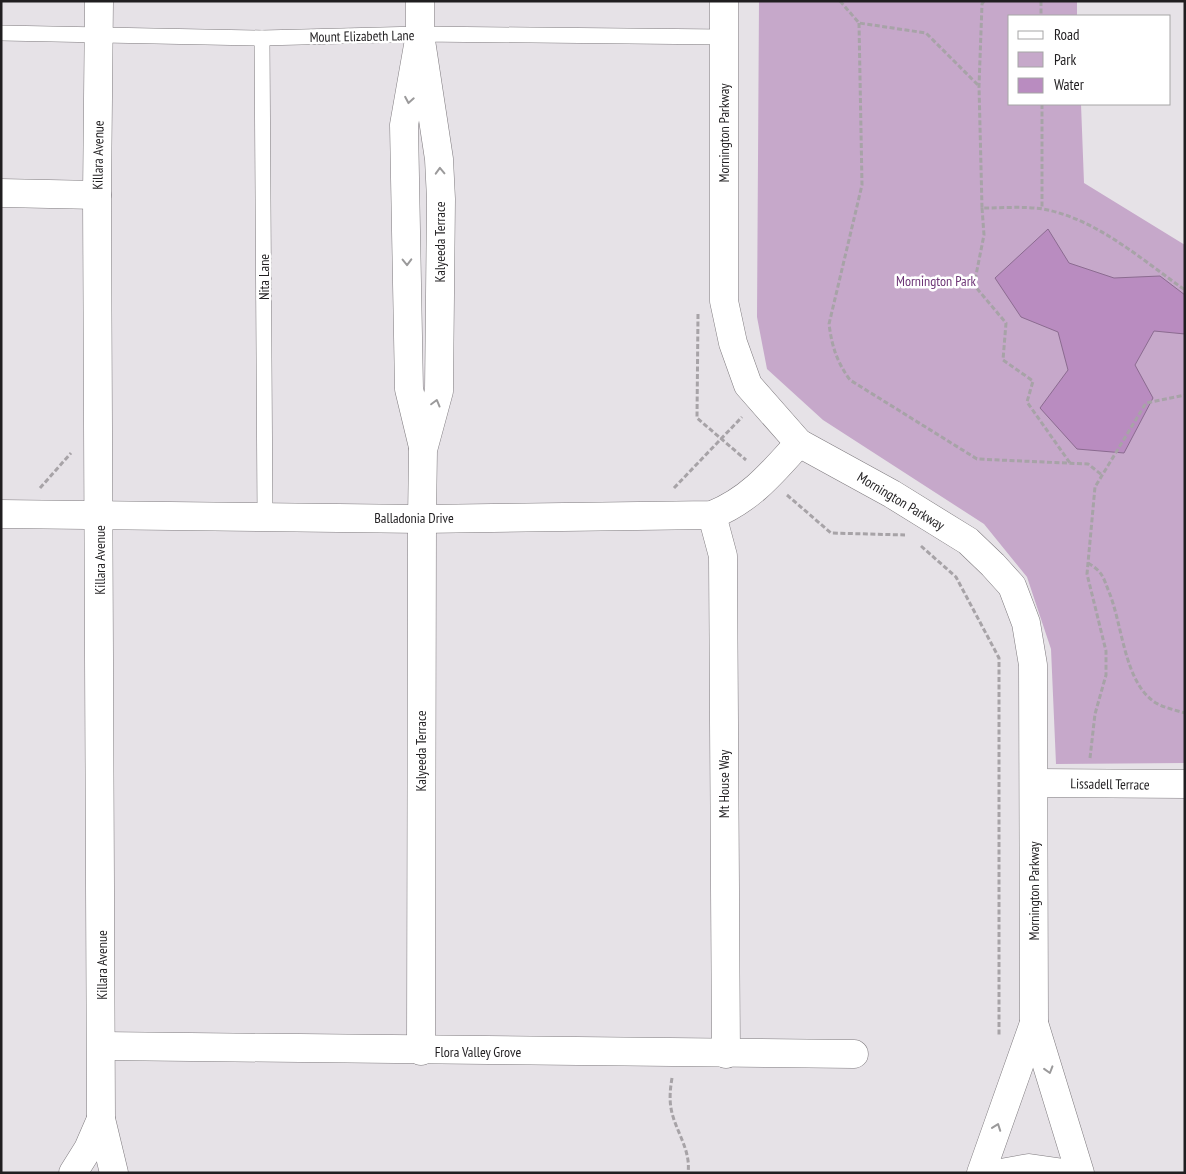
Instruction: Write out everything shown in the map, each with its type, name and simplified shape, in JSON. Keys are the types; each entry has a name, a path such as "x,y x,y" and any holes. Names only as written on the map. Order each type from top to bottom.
{"street":[{"name":"Killara Avenue","path":"99,1 97,194 100,514 101,1119 114,1173"},
{"name":"Kalyeeda Terrace","path":"420,1 420,34 404,125 409,389 424,450 422,519 421,1051"},
{"name":"Mornington Parkway","path":"724,1 724,301 733,343 748,385 799,443 892,494 968,541 1012,586 1026,623 1033,665 1035,782 1034,1023 1080,1173"},
{"path":"1,194 97,194"},
{"name":"Balladonia Drive","path":"1,514 422,519 712,515 732,507 768,479 799,443"},
{"name":"Mt House Way","path":"712,515 719,536 723,564 726,1054"},
{"name":"Lissadell Terrace","path":"1035,782 1185,784"},
{"name":"Mornington Parkway","path":"981,1173 1034,1023"},
{"name":"Flora Valley Grove","path":"102,1046 679,1054 854,1054"},
{"name":"Killara Avenue","path":"73,1173 88,1149 101,1119"},
{"path":"1001,1173 1029,1168 1064,1173"}],"lane":[{"name":"Mount Elizabeth Lane","path":"1,33 262,38 420,34 723,37"},
{"name":"Nita Lane","path":"262,38 265,517"}],"path":[{"path":"840,1 859,23 862,185 829,324 832,347 837,363 850,380 977,460 1088,464 1102,475"},
{"path":"984,1 982,4 979,86 984,235 974,285 1006,323 1003,360 1033,381 1027,402 1070,463"},
{"path":"1041,1 1041,15"},
{"path":"859,23 926,34 979,86"},
{"path":"1042,105 1042,209"},
{"path":"982,208 1042,209 1088,225 1185,290"},
{"path":"698,311 697,418 831,533 909,535"},
{"path":"1096,783 1090,754 1095,714 1106,675 1106,651 1087,574 1095,487 1146,403 1185,396"},
{"path":"668,494 760,398"},
{"path":"36,493 71,453 73,440 99,440"},
{"path":"916,541 956,577 999,658 999,1037"},
{"path":"1088,562 1101,570 1116,610 1132,676 1143,692 1155,703 1185,713"},
{"path":"679,1054 672,1078 670,1098 673,1114 687,1153 688,1173"}],"green space":[{"name":"Mornington Park","path":"759,1 1077,1 1077,15 1008,15 1008,105 1081,105 1084,183 1185,245 1185,763 1056,764 1051,649 1027,577 984,524 823,420 767,369 757,317"}],"water":[{"path":"1048,229 1069,263 1114,278 1160,276 1185,295 1185,334 1154,331 1135,365 1153,398 1124,453 1077,449 1040,408 1068,370 1058,332 1021,317 995,278"}]}
